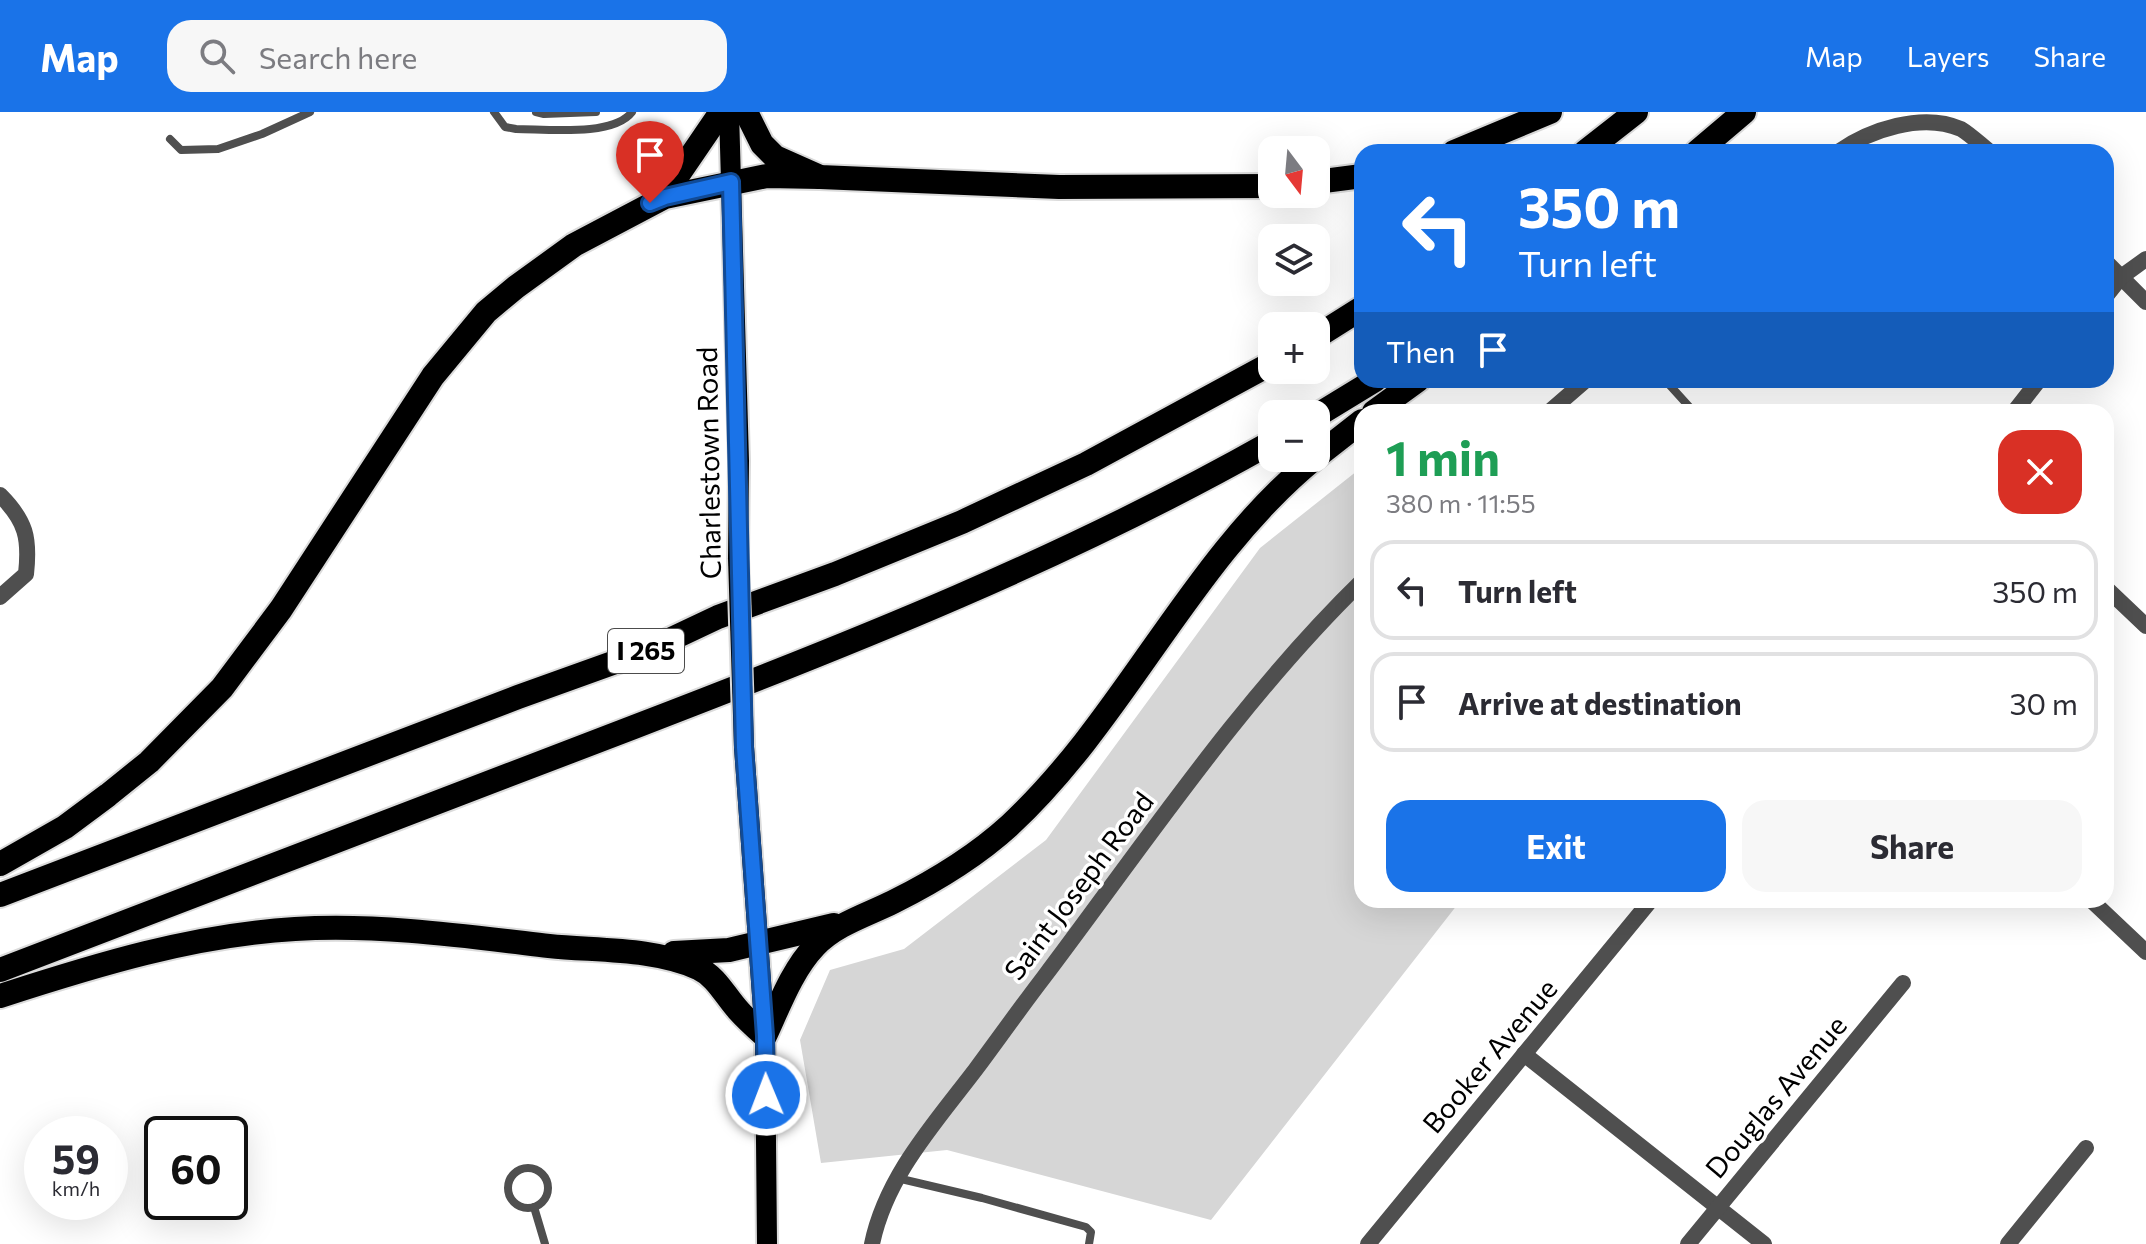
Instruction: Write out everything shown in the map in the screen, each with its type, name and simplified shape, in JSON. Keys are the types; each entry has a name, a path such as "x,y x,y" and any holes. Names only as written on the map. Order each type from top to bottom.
{"highway":[{"path":"0,864 65,827 129,779 187,726 222,688 281,609 433,376 486,312 555,257 666,191 721,112"},
{"path":"746,112 762,144 775,157 820,177"},
{"path":"1473,144 1550,112"},
{"path":"1595,144 1636,112"},
{"path":"1706,144 1744,112"},
{"path":"650,203 665,197 767,176 1059,187 1258,186"},
{"path":"1330,180 1354,177"},
{"path":"1330,328 1354,313"},
{"name":"I 265","path":"0,895 646,651 718,617 962,522 1098,458 1258,371"},
{"path":"1330,407 1362,388"},
{"path":"1385,404 1407,388"},
{"path":"1330,447 1354,427"},
{"name":"I 265","path":"0,970 836,650 1111,529 1258,450"},
{"path":"655,953 712,976 739,1011 765,1036 784,994 814,947 832,931 944,875 1007,828 1037,799 1091,733 1234,538 1302,472"},
{"path":"0,996 140,954 244,934 295,929 393,930 603,951 655,953 729,950 852,920"}],"main road":[{"name":"Charlestown Road","path":"729,112 744,747 765,1036 767,1244"}],"street":[{"path":"1852,144 1872,132 1929,120 1959,128 1980,144"},
{"path":"2114,286 2146,259"},
{"path":"2114,270 2146,302"},
{"path":"1558,404 1577,388"},
{"path":"2020,404 2033,388"},
{"path":"0,495 16,511 25,529 28,553 26,574 0,597"},
{"name":"Saint Joseph Road","path":"872,1244 896,1178 1185,787 1277,672 1354,590"},
{"path":"2114,596 2146,626"},
{"name":"Booker Avenue","path":"1368,1244 1644,908"},
{"path":"2099,908 2146,952"},
{"name":"Douglas Avenue","path":"1688,1244 1903,983"},
{"path":"1524,1054 1764,1244"},
{"path":"2008,1244 2086,1148"}],"lane":[{"path":"170,139 181,150 218,149 262,134 310,112"},
{"path":"494,112 505,127 516,129 616,125 632,112"},
{"path":"536,112 596,112"},
{"path":"1672,388 1687,404"},
{"path":"534,1168 547,1183 546,1197 534,1207 520,1206 510,1198 510,1178 520,1169 534,1168"},
{"path":"896,1178 1086,1227 1091,1232 1089,1244"},
{"path":"534,1207 545,1244"}],"shaded area":[{"path":"1354,473 1354,908 1455,908 1211,1220 947,1150 821,1163 800,1040 830,970 904,949 1046,840 1260,548"}],"route":[{"path":"650,203 731,182 744,747 765,1036 766,1095"}]}
